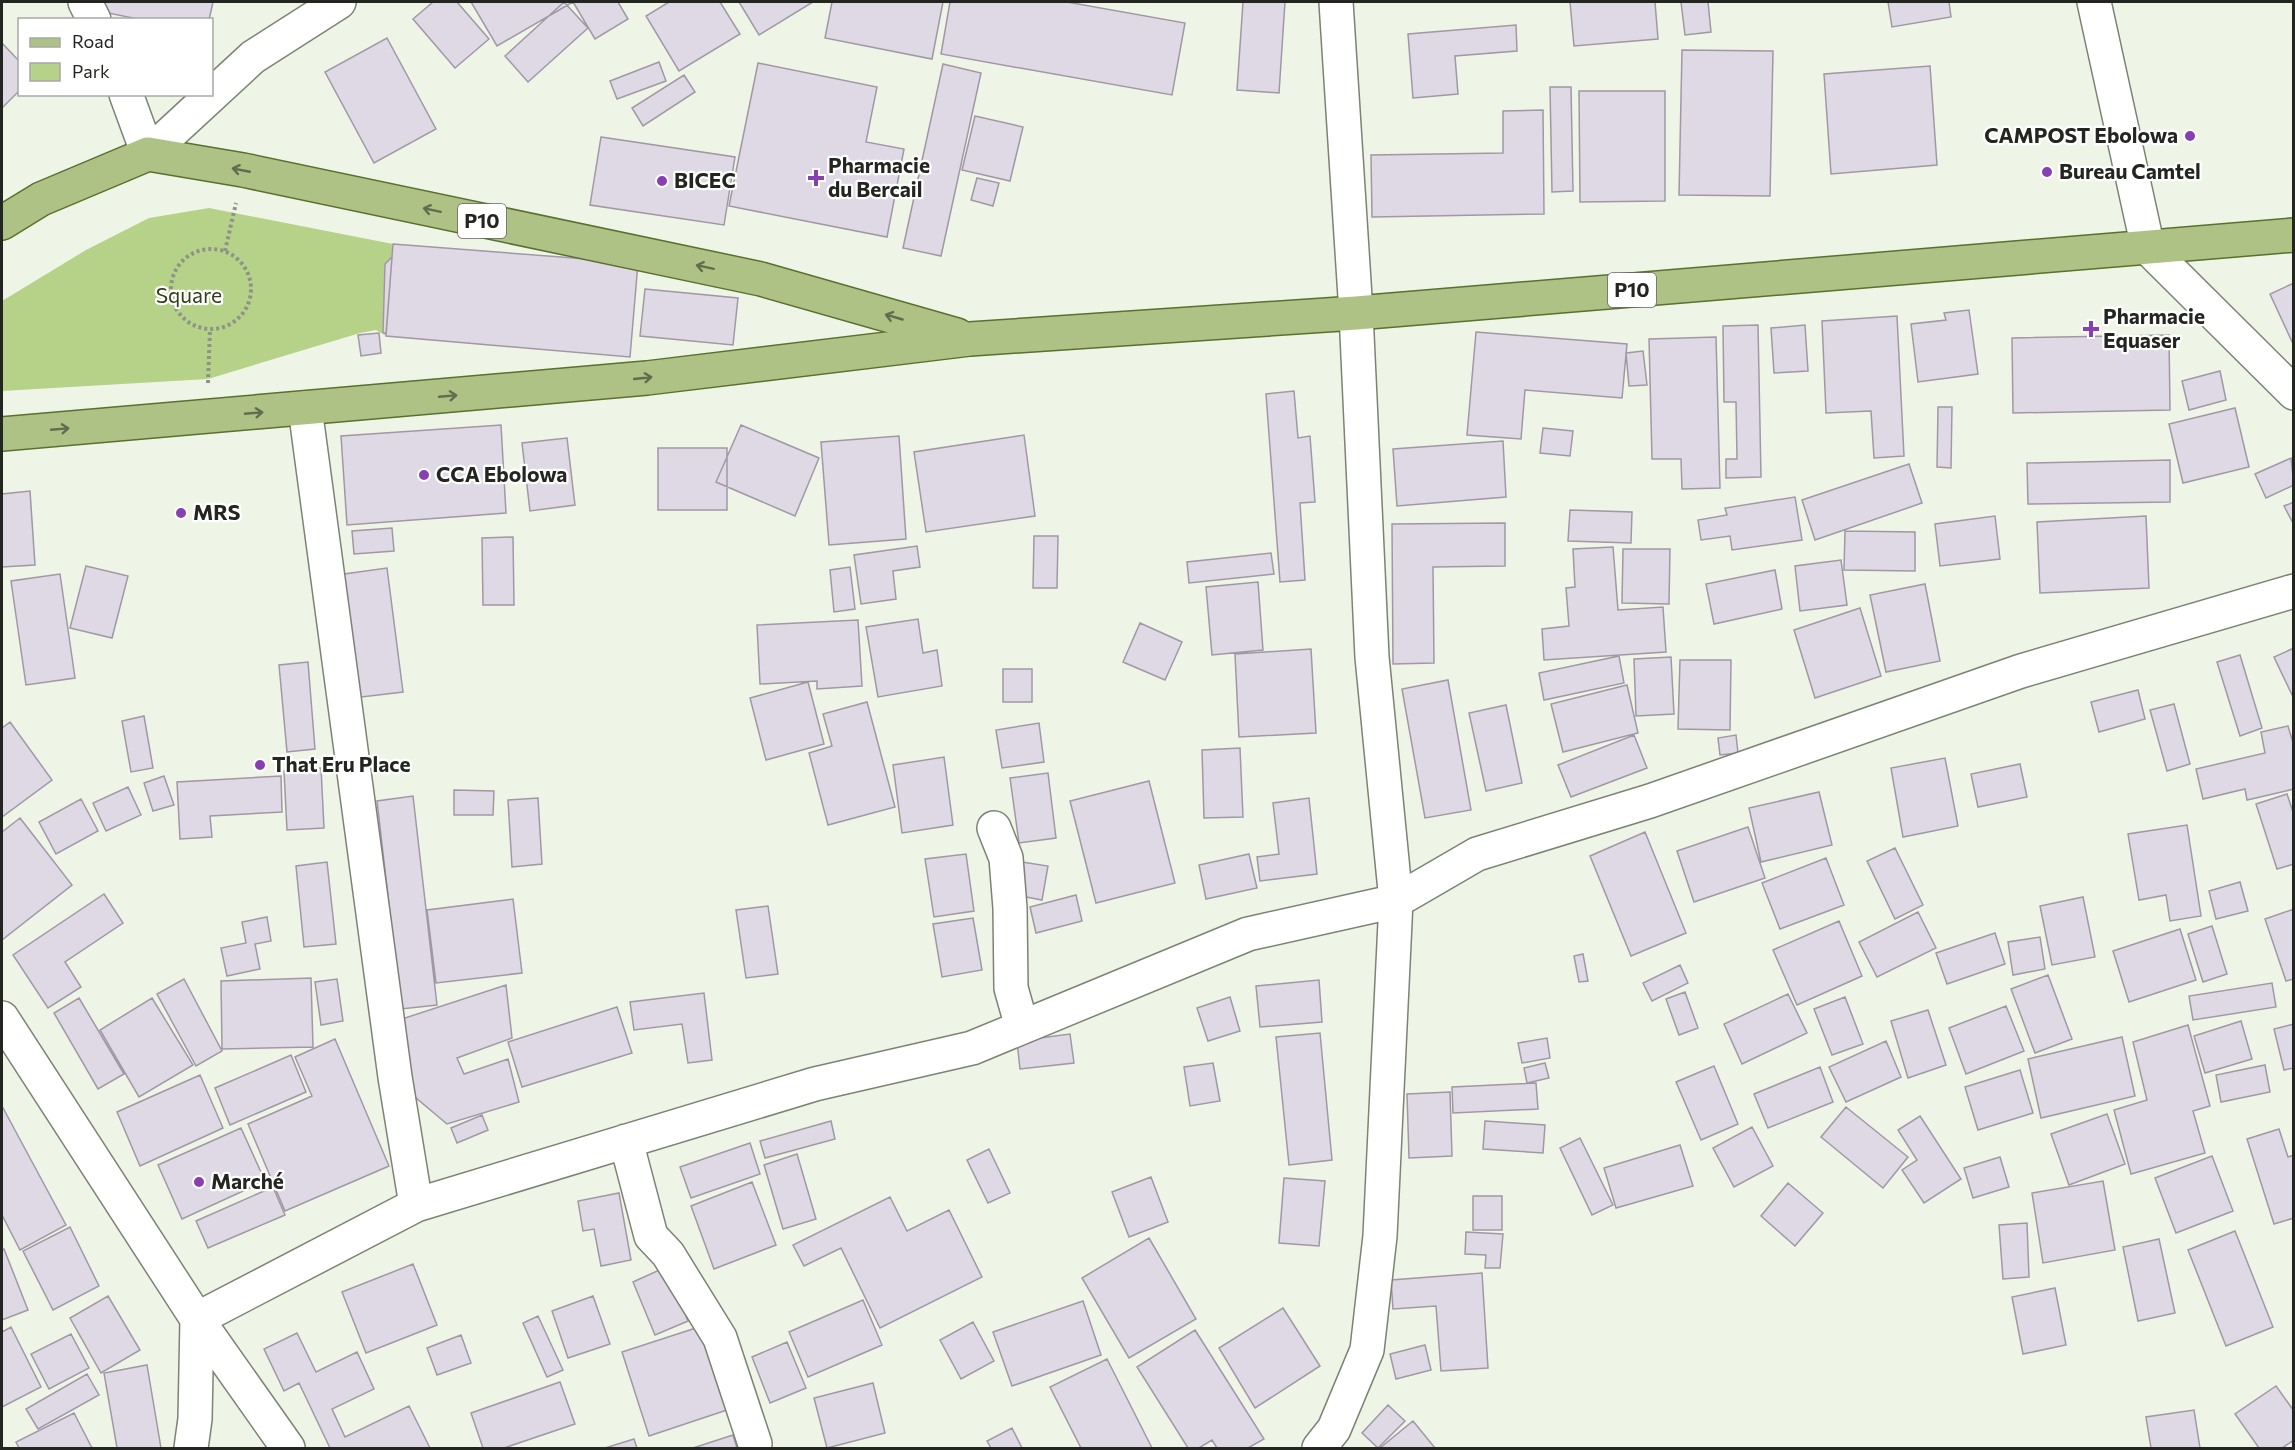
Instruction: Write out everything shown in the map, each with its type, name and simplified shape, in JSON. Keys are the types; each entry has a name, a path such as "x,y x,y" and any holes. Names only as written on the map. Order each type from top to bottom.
{"main road":[{"name":"P10","path":"148,154 243,170 761,279 970,339"},
{"path":"2,223 41,199 148,154"},
{"name":"P10","path":"2,434 647,378 970,339 1356,313 2294,235"}],"street":[{"path":"85,2 93,18"},
{"path":"213,94 253,57 339,2"},
{"path":"1319,1449 1334,1429 1367,1350 1380,1236 1396,901 1372,657 1356,313 1336,2"},
{"path":"2094,2 2148,248 2294,393"},
{"path":"127,96 148,154 211,96"},
{"path":"305,408 395,1077 416,1204"},
{"path":"197,1319 416,1204 815,1084 972,1048 1248,934 1396,901 1477,855 1650,801 2021,670 2294,591"},
{"path":"994,828 1006,858 1010,908 1011,988 1022,1027"},
{"path":"2,1018 197,1319 288,1449"},
{"path":"626,1141 651,1236 668,1254 696,1304 720,1338 755,1444"},
{"path":"191,1449 195,1419 197,1319"}],"path":[{"path":"225,251 243,170"},
{"path":"198,251 225,251 245,266 251,290 243,313 223,327 210,329 197,327 180,314 171,296 172,282 177,268 185,258 198,251"},
{"path":"209,416 210,329"}],"green space":[{"name":"Square","path":"209,208 393,244 392,257 385,264 383,332 386,336 376,330 360,333 208,379 2,391 2,301 86,250 149,218"}],"building":[{"path":"100,2 213,2 209,18 133,18 98,11"},
{"path":"433,2 457,2 489,39 455,68 413,19"},
{"path":"471,2 573,2 497,46"},
{"path":"564,2 588,28 528,82 505,56"},
{"path":"573,2 618,2 628,19 595,39"},
{"path":"669,2 720,2 740,34 679,71 646,16"},
{"path":"739,2 813,2 759,35"},
{"path":"832,2 943,2 932,59 825,38"},
{"path":"950,2 1067,2 1185,23 1172,95 941,54"},
{"path":"1243,2 1285,2 1279,93 1237,90"},
{"path":"1570,2 1655,2 1658,39 1574,46"},
{"path":"1681,2 1708,2 1711,32 1685,35"},
{"path":"1888,2 1949,2 1951,17 1892,27"},
{"path":"1516,25 1517,51 1455,56 1458,94 1413,98 1408,34"},
{"path":"387,38 436,129 374,163 325,72"},
{"path":"2,43 18,60 18,92 2,108"},
{"path":"1682,50 1773,51 1770,196 1679,195"},
{"path":"659,62 666,81 617,99 610,81"},
{"name":"Pharmacie du Bercail","path":"758,63 877,87 866,142 904,149 887,237 729,206"},
{"path":"943,64 981,73 941,256 903,248"},
{"path":"1930,66 1937,165 1831,174 1824,74"},
{"path":"684,75 695,92 643,126 632,108"},
{"path":"1550,87 1571,87 1573,191 1552,192"},
{"path":"1579,91 1665,91 1665,201 1580,202"},
{"path":"1543,110 1544,214 1372,217 1371,155 1503,153 1503,111"},
{"path":"975,116 1023,127 1010,181 962,170"},
{"name":"BICEC","path":"601,137 735,157 724,225 590,205"},
{"path":"977,178 999,183 993,206 971,200"},
{"path":"393,244 638,263 630,357 386,336"},
{"path":"392,257 386,334 383,332 385,264"},
{"path":"2294,283 2294,346 2270,294"},
{"path":"645,289 738,298 733,345 640,336"},
{"path":"1969,310 1978,374 1918,382 1911,324 1946,320 1944,313"},
{"path":"1897,316 1904,456 1874,458 1871,411 1826,413 1822,321"},
{"path":"1758,325 1761,477 1726,478 1726,459 1737,459 1736,402 1724,402 1723,326"},
{"path":"1805,325 1808,371 1774,373 1771,328"},
{"path":"1476,332 1627,344 1622,398 1525,390 1521,439 1467,435"},
{"path":"379,333 381,353 361,356 358,335"},
{"path":"2169,335 2170,410 2013,413 2012,338"},
{"path":"1716,337 1720,488 1682,489 1681,459 1652,459 1649,339"},
{"path":"1643,351 1647,385 1629,386 1626,353"},
{"path":"2220,371 2226,400 2189,410 2182,381"},
{"path":"1294,391 1298,438 1310,436 1315,502 1300,503 1305,580 1280,582 1266,394"},
{"path":"1938,407 1952,407 1951,468 1937,467"},
{"path":"2235,408 2249,467 2183,483 2169,424"},
{"name":"CCA Ebolowa","path":"501,425 506,513 347,525 341,436"},
{"path":"741,425 819,458 795,516 716,482"},
{"path":"1543,428 1573,431 1570,456 1540,453"},
{"path":"1024,435 1035,516 926,532 914,452"},
{"path":"899,436 906,539 829,545 821,442"},
{"path":"567,438 575,505 530,511 522,443"},
{"path":"1503,441 1506,497 1397,506 1393,449"},
{"path":"658,448 727,448 727,510 658,510"},
{"path":"2291,458 2294,485 2266,498 2255,474"},
{"path":"2170,460 2170,502 2028,504 2027,463"},
{"path":"1909,464 1922,503 1815,540 1802,500"},
{"path":"30,491 35,565 2,567 2,494"},
{"path":"1795,497 1802,540 1732,550 1730,536 1701,540 1698,520 1727,515 1725,508"},
{"path":"2294,502 2294,525 2284,506"},
{"path":"1570,510 1632,512 1631,543 1568,541"},
{"path":"1995,516 2000,559 1940,566 1935,524"},
{"path":"2146,516 2149,588 2040,593 2037,522"},
{"path":"1505,523 1505,566 1433,567 1434,663 1393,664 1392,524"},
{"path":"392,528 394,551 354,554 352,531"},
{"path":"1845,531 1915,532 1915,571 1844,570"},
{"path":"1034,536 1058,536 1057,588 1033,588"},
{"path":"513,537 514,605 483,605 482,538"},
{"path":"917,546 920,567 893,571 896,599 861,604 854,555"},
{"path":"1613,547 1618,610 1663,607 1666,652 1544,660 1542,629 1569,626 1566,588 1575,587 1573,549"},
{"path":"1623,549 1670,549 1669,604 1622,603"},
{"path":"1271,553 1274,574 1189,583 1187,562"},
{"path":"1841,560 1847,605 1800,611 1795,566"},
{"path":"86,566 128,576 112,638 70,628"},
{"path":"850,567 855,609 834,612 830,570"},
{"path":"387,568 403,692 353,698 337,575"},
{"path":"1775,570 1782,609 1714,624 1706,584"},
{"path":"60,574 75,678 26,685 11,581"},
{"path":"1258,582 1263,650 1212,655 1206,587"},
{"path":"1925,584 1940,661 1886,672 1870,595"},
{"path":"1860,608 1881,676 1815,698 1794,630"},
{"path":"918,619 923,653 937,650 942,686 878,697 866,627"},
{"path":"858,620 862,686 817,689 817,681 760,684 757,625"},
{"path":"1140,623 1182,642 1165,680 1123,662"},
{"path":"2294,648 2294,699 2274,657"},
{"path":"1311,649 1316,733 1239,737 1235,654"},
{"path":"2240,655 2262,728 2240,736 2217,662"},
{"path":"1619,656 1624,683 1544,700 1539,673"},
{"path":"1671,657 1674,714 1636,716 1634,659"},
{"path":"1680,660 1731,660 1730,730 1678,729"},
{"path":"308,662 315,749 287,752 279,665"},
{"path":"1003,669 1032,669 1032,702 1003,702"},
{"path":"1448,680 1471,810 1425,818 1402,689"},
{"path":"808,682 824,744 766,760 750,698"},
{"path":"1627,685 1638,733 1563,752 1551,704"},
{"path":"2138,690 2145,719 2099,732 2091,702"},
{"path":"867,702 895,807 828,825 809,753 832,746 823,714"},
{"path":"2174,704 2190,764 2167,771 2150,710"},
{"path":"1506,705 1522,783 1486,791 1469,713"},
{"path":"144,716 153,768 131,772 122,721"},
{"path":"10,722 52,780 2,817 2,728"},
{"path":"1039,723 1044,762 1002,768 996,730"},
{"path":"2288,726 2294,746 2294,789 2247,800 2245,789 2203,799 2196,769 2265,753 2261,732"},
{"path":"1634,735 1647,768 1571,797 1558,765"},
{"path":"1736,735 1738,753 1720,755 1718,738"},
{"path":"1240,748 1243,817 1204,818 1202,750"},
{"path":"944,757 953,825 902,833 893,765"},
{"path":"1945,758 1958,826 1903,837 1891,768"},
{"path":"2020,764 2027,797 1978,807 1971,774"},
{"path":"321,768 324,828 287,830 284,771"},
{"path":"1048,773 1056,838 1019,843 1010,778"},
{"path":"164,776 174,805 153,811 144,783"},
{"path":"281,776 282,812 210,816 212,837 180,839 177,782"},
{"path":"1149,781 1175,883 1096,903 1070,801"},
{"path":"128,787 141,815 106,831 93,803"},
{"path":"454,790 494,791 493,815 454,815"},
{"path":"1819,792 1832,845 1761,862 1749,808"},
{"path":"2287,794 2294,815 2294,864 2277,869 2256,804"},
{"path":"413,796 437,1005 401,1009 377,801"},
{"path":"538,798 542,864 512,867 508,800"},
{"path":"1309,798 1317,874 1260,881 1257,857 1279,854 1273,803"},
{"path":"81,799 98,831 56,854 39,822"},
{"path":"20,818 72,885 2,940 2,832"},
{"path":"2187,825 2201,916 2170,921 2166,895 2139,900 2128,834"},
{"path":"1748,827 1765,878 1694,902 1677,851"},
{"path":"1645,832 1686,933 1631,956 1590,856"},
{"path":"1895,848 1923,905 1895,919 1867,861"},
{"path":"966,854 974,911 934,917 925,859"},
{"path":"1249,854 1257,888 1206,899 1199,865"},
{"path":"1826,858 1844,905 1780,929 1762,883"},
{"path":"327,862 336,944 304,947 296,866"},
{"path":"1022,862 1048,866 1042,900 1016,895"},
{"path":"2240,882 2248,911 2216,919 2209,891"},
{"path":"104,894 123,923 65,962 81,987 48,1008 13,955"},
{"path":"1076,895 1082,921 1036,933 1030,907"},
{"path":"2083,897 2095,957 2052,965 2040,906"},
{"path":"513,899 522,973 436,983 427,910"},
{"path":"768,906 778,974 746,978 736,910"},
{"path":"2294,909 2294,979 2286,981 2265,919"},
{"path":"1918,912 1936,948 1877,977 1859,942"},
{"path":"267,917 271,941 255,944 260,969 227,976 221,948 246,943 242,922"},
{"path":"973,918 982,970 942,977 933,924"},
{"path":"1839,921 1862,976 1797,1005 1773,950"},
{"path":"2212,926 2227,974 2203,982 2188,934"},
{"path":"2180,929 2196,980 2129,1002 2113,951"},
{"path":"1995,933 2005,964 1947,984 1936,953"},
{"path":"2040,937 2045,969 2013,975 2008,942"},
{"path":"1583,954 1588,981 1579,982 1574,956"},
{"path":"1680,965 1688,983 1652,1001 1643,983"},
{"path":"2048,975 2072,1039 2035,1053 2011,989"},
{"path":"311,978 313,1047 222,1049 221,981"},
{"path":"184,979 222,1051 196,1066 157,994"},
{"path":"337,979 343,1021 321,1025 315,982"},
{"path":"1319,980 1322,1022 1260,1027 1256,986"},
{"path":"2272,983 2276,1007 2193,1020 2189,996"},
{"path":"506,985 512,1038 457,1058 464,1074 508,1059 519,1102 447,1124 409,1092 402,1019"},
{"path":"1685,992 1698,1028 1679,1035 1666,999"},
{"path":"704,993 712,1060 688,1063 682,1024 634,1030 630,1002"},
{"path":"1788,994 1807,1033 1742,1064 1724,1024"},
{"path":"1230,997 1240,1031 1208,1041 1197,1008"},
{"path":"1845,997 1863,1044 1832,1055 1814,1009"},
{"path":"79,998 124,1074 98,1089 54,1013"},
{"path":"152,998 193,1065 139,1097 100,1030"},
{"path":"2006,1006 2024,1051 1966,1074 1949,1028"},
{"path":"617,1007 632,1053 522,1087 508,1042"},
{"path":"1928,1010 1946,1065 1908,1078 1891,1021"},
{"path":"2241,1021 2252,1059 2205,1073 2194,1036"},
{"path":"2294,1024 2294,1068 2284,1070 2274,1029"},
{"path":"2188,1025 2210,1106 2193,1111 2205,1153 2131,1174 2114,1110 2147,1100 2133,1042"},
{"path":"1320,1033 1332,1160 1289,1165 1276,1037"},
{"path":"1070,1034 1074,1063 1020,1069 1017,1041"},
{"path":"2122,1037 2135,1096 2041,1118 2028,1059"},
{"path":"1547,1038 1550,1058 1522,1063 1518,1043"},
{"path":"335,1039 389,1166 285,1211 248,1124 312,1096 295,1057"},
{"path":"1886,1041 1901,1077 1846,1102 1829,1067"},
{"path":"291,1055 306,1092 230,1125 215,1088"},
{"path":"1213,1063 1220,1101 1190,1106 1184,1067"},
{"path":"1545,1063 1549,1078 1527,1083 1524,1068"},
{"path":"2265,1065 2270,1092 2221,1102 2216,1075"},
{"path":"1714,1066 1738,1124 1701,1140 1676,1082"},
{"path":"1820,1067 1833,1102 1768,1128 1754,1094"},
{"path":"2020,1070 2033,1113 1978,1130 1965,1087"},
{"path":"200,1075 223,1128 140,1166 117,1112"},
{"path":"1536,1083 1538,1109 1453,1113 1452,1087"},
{"path":"1450,1092 1452,1156 1409,1158 1407,1094"},
{"path":"2,1106 66,1225 20,1250 2,1215"},
{"path":"1846,1107 1908,1157 1883,1188 1821,1137"},
{"path":"2107,1114 2125,1164 2069,1185 2051,1134"},
{"path":"482,1115 488,1130 457,1143 451,1128"},
{"path":"1920,1116 1961,1179 1924,1203 1902,1170 1917,1160 1898,1130"},
{"path":"831,1121 835,1139 765,1158 760,1141"},
{"path":"1485,1121 1545,1125 1543,1153 1483,1149"},
{"path":"1752,1127 1773,1166 1734,1187 1713,1148"},
{"path":"241,1128 265,1181 182,1219 158,1165"},
{"path":"2279,1129 2288,1157 2294,1155 2294,1218 2274,1224 2247,1139"},
{"path":"1580,1138 1613,1205 1592,1215 1560,1148"},
{"path":"750,1143 760,1174 691,1198 680,1167"},
{"path":"1680,1145 1693,1186 1616,1208 1604,1168"},
{"path":"989,1149 1010,1193 988,1203 967,1160"},
{"path":"797,1154 816,1219 783,1229 764,1165"},
{"path":"2212,1156 2233,1211 2176,1233 2155,1178"},
{"path":"2000,1157 2009,1187 1973,1198 1964,1168"},
{"path":"1151,1177 1168,1222 1129,1237 1112,1192"},
{"path":"1284,1178 1325,1181 1319,1246 1279,1243"},
{"path":"2103,1181 2115,1250 2043,1263 2032,1193"},
{"path":"752,1182 776,1245 714,1269 691,1206"},
{"path":"1788,1183 1823,1213 1795,1246 1761,1216"},
{"path":"273,1187 285,1215 208,1248 196,1221"},
{"path":"619,1193 631,1260 601,1266 594,1229 583,1231 578,1201"},
{"path":"1473,1196 1502,1196 1502,1230 1473,1230"},
{"path":"890,1197 907,1231 949,1210 982,1277 880,1328 841,1248 804,1266 793,1245"},
{"path":"2027,1223 2029,1277 2003,1279 1999,1225"},
{"path":"70,1227 99,1286 53,1310 23,1251"},
{"path":"2235,1231 2273,1327 2226,1346 2188,1250"},
{"path":"1466,1232 1503,1234 1500,1268 1485,1268 1486,1255 1465,1254"},
{"path":"1149,1238 1196,1319 1129,1358 1082,1278"},
{"path":"2159,1239 2175,1313 2138,1321 2123,1247"},
{"path":"4,1249 28,1310 2,1320 2,1250"},
{"path":"413,1264 437,1325 366,1353 342,1292"},
{"path":"666,1267 688,1321 655,1335 633,1282"},
{"path":"1482,1273 1488,1368 1441,1371 1436,1306 1393,1309 1391,1280"},
{"path":"2055,1288 2066,1345 2023,1354 2012,1297"},
{"path":"108,1296 140,1350 101,1373 70,1318"},
{"path":"593,1296 610,1344 568,1358 552,1311"},
{"path":"863,1300 882,1345 808,1377 789,1332"},
{"path":"1083,1301 1101,1355 1012,1386 993,1332"},
{"path":"1283,1308 1320,1366 1255,1408 1219,1348"},
{"path":"538,1316 563,1370 547,1377 523,1323"},
{"path":"973,1322 994,1361 961,1379 940,1340"},
{"path":"702,1326 730,1409 649,1436 622,1352"},
{"path":"11,1327 41,1387 2,1407 2,1332"},
{"path":"1195,1330 1264,1439 1248,1448 1217,1448 1212,1440 1199,1448 1188,1448 1137,1367"},
{"path":"297,1333 316,1372 357,1352 374,1389 332,1409 345,1437 409,1406 430,1448 330,1448 299,1383 284,1391 264,1349"},
{"path":"71,1334 89,1368 49,1389 31,1354"},
{"path":"461,1335 471,1363 437,1375 427,1348"},
{"path":"787,1342 806,1388 770,1403 752,1357"},
{"path":"1425,1345 1431,1370 1396,1379 1390,1354"},
{"path":"1107,1359 1152,1448 1081,1448 1050,1387"},
{"path":"147,1365 161,1448 117,1448 104,1373"},
{"path":"87,1374 99,1395 38,1429 26,1409"},
{"path":"560,1382 575,1424 504,1448 483,1448 471,1413"},
{"path":"873,1383 885,1433 827,1448 814,1398"},
{"path":"2276,1386 2294,1411 2294,1440 2282,1448 2259,1448 2235,1414"},
{"path":"1388,1405 1405,1421 1378,1448 1362,1433"},
{"path":"2194,1410 2200,1448 2151,1448 2146,1417"},
{"path":"74,1413 92,1448 19,1448 16,1442"},
{"path":"1413,1421 1435,1448 1380,1448"},
{"path":"1012,1428 1022,1448 991,1448 987,1441"},
{"path":"733,1435 737,1448 693,1448"},
{"path":"634,1439 637,1448 605,1448"}],"place":[{"name":"CAMPOST Ebolowa","path":"2190,136"},
{"name":"Bureau Camtel","path":"2047,172"},
{"name":"Pharmacie du Bercail","path":"816,178"},
{"name":"BICEC","path":"662,181"},
{"name":"Pharmacie Equaser","path":"2091,329"},
{"name":"CCA Ebolowa","path":"424,475"},
{"name":"MRS","path":"181,513"},
{"name":"That Eru Place","path":"260,765"},
{"name":"Marché","path":"199,1182"}]}
